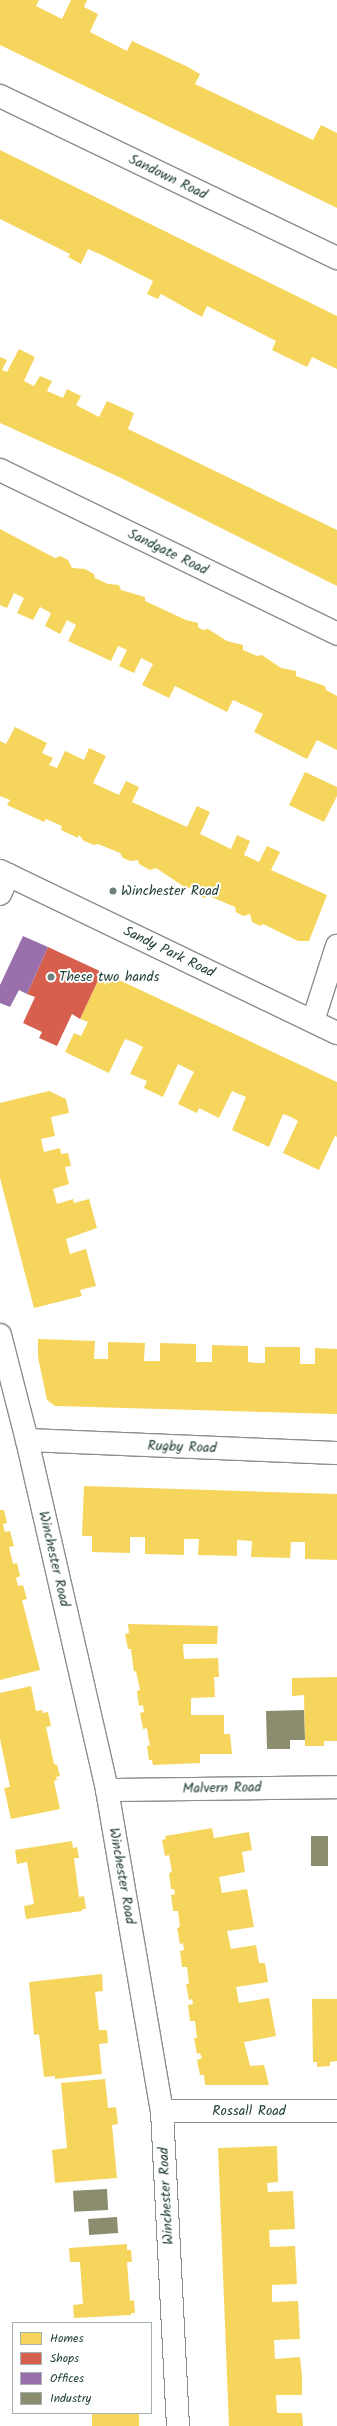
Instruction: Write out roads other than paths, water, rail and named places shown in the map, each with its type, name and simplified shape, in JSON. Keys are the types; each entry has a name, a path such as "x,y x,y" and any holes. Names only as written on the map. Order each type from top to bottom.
{"street":[{"name":"Sandown Road","path":"0,96 337,258"},
{"name":"Sandgate Road","path":"0,470 337,634"},
{"name":"Sandy Park Road","path":"3,880 337,1033"},
{"path":"313,1021 337,946"},
{"name":"Winchester Road","path":"0,1335 27,1440 107,1790 162,2111 178,2426"},
{"name":"Rugby Road","path":"27,1440 337,1453"},
{"name":"Malvern Road","path":"107,1790 337,1787"},
{"name":"Rossall Road","path":"162,2111 337,2111"}],"place":[{"name":"Winchester Road","path":"113,891"},
{"name":"These two hands","path":"51,977"}]}
